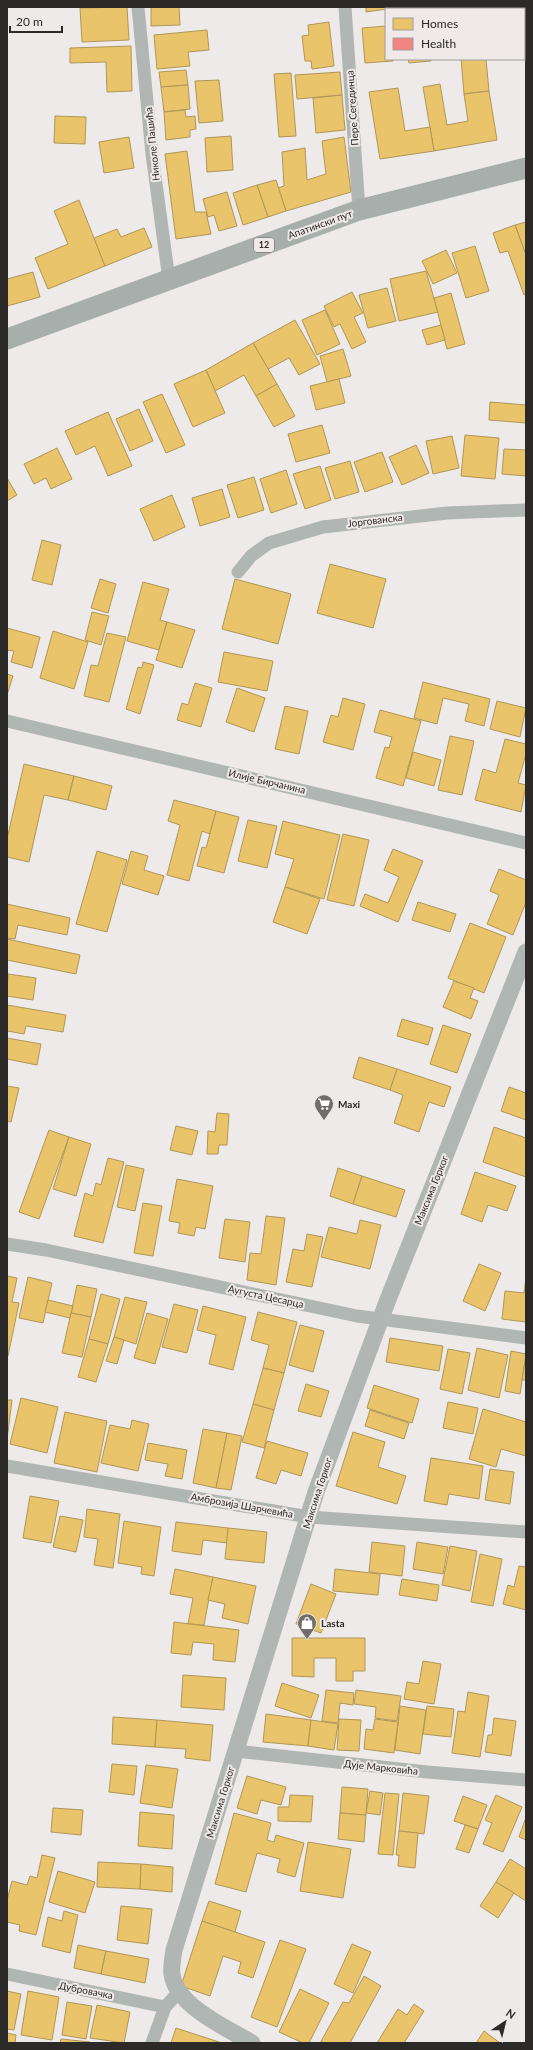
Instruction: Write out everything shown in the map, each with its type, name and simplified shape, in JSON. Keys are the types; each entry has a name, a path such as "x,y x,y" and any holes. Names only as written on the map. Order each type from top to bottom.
{"main road":[{"name":"Апатински пут","path":"7,339 359,210 526,168"}],"street":[{"name":"Николе Пашића","path":"138,7 152,154 169,280"},
{"name":"Пере Сегединца","path":"345,7 359,210"},
{"name":"Јоргованска","path":"238,572 251,556 269,543 323,527 447,513 526,510"},
{"name":"Илије Бирчанина","path":"7,720 526,843"},
{"name":"Максима Горког","path":"179,1992 172,1975 174,1950 316,1492 380,1319 526,952"},
{"name":"Аугуста Цесарца","path":"7,1244 46,1250 380,1319 526,1338"},
{"name":"Амброзија Шарчевића","path":"7,1466 309,1517 526,1532"},
{"name":"Дује Марковића","path":"236,1751 427,1772 526,1780"},
{"name":"Дубровачка","path":"7,1974 165,2007"},
{"path":"152,2043 165,2007 179,1992 188,2002 204,2014 252,2043"}],"building: Homes":[{"path":"127,7 129,40 82,42 80,8"},
{"path":"151,7 179,7 180,25 151,26"},
{"path":"366,7 387,7 385,9 366,12"},
{"path":"329,22 334,66 312,69 311,61 305,61 302,36 309,35 308,25"},
{"path":"385,26 385,60 393,61 365,63 362,28"},
{"path":"207,30 209,50 188,52 190,66 157,69 154,35"},
{"path":"131,46 132,91 107,92 106,62 70,63 70,48"},
{"path":"408,60 431,60 431,61 409,63"},
{"path":"461,60 486,60 489,91 464,94"},
{"path":"186,70 188,85 161,87 159,72"},
{"path":"340,72 342,95 297,99 295,75"},
{"path":"291,73 296,136 279,137 274,74"},
{"path":"219,80 223,121 199,123 195,81"},
{"path":"440,84 447,125 468,121 464,94 489,91 497,140 434,151 423,87"},
{"path":"188,85 190,109 164,112 161,87"},
{"path":"398,88 405,131 430,127 434,151 380,159 369,92"},
{"path":"342,95 345,130 316,133 313,98"},
{"path":"185,110 186,117 195,116 196,129 190,130 190,137 166,140 164,112"},
{"path":"55,116 86,117 85,144 54,143"},
{"path":"231,136 233,170 207,172 205,138"},
{"path":"129,137 134,168 104,173 99,142"},
{"path":"344,137 351,192 286,211 278,188 284,186 282,152 305,148 307,180 326,174 322,141"},
{"path":"187,151 195,212 206,212 211,234 176,239 165,154"},
{"path":"276,180 286,211 268,217 257,185"},
{"path":"257,185 268,217 243,225 233,193"},
{"path":"227,192 237,226 219,231 214,215 208,217 203,199"},
{"path":"79,200 105,266 48,289 35,258 68,244 54,211"},
{"path":"526,222 526,255 515,225"},
{"path":"515,225 526,255 526,294 524,295 508,251 500,253 493,233"},
{"path":"144,228 152,247 105,266 94,238 117,229 121,237"},
{"path":"475,246 489,291 466,298 452,253"},
{"path":"446,250 457,273 433,284 422,261"},
{"path":"426,271 438,312 399,321 390,279"},
{"path":"33,272 40,297 7,306 7,279"},
{"path":"387,288 396,321 368,328 359,295"},
{"path":"352,292 363,313 354,317 366,342 352,349 340,324 334,327 324,306"},
{"path":"451,293 465,344 447,349 434,298"},
{"path":"325,310 340,344 317,355 302,320"},
{"path":"295,320 320,364 299,375 289,358 268,369 253,343"},
{"path":"441,325 445,340 427,345 422,330"},
{"path":"253,343 277,384 256,396 244,375 215,391 206,370"},
{"path":"343,349 351,376 327,382 320,356"},
{"path":"206,370 225,413 193,427 174,384"},
{"path":"339,379 345,403 316,410 310,386"},
{"path":"277,384 295,416 274,427 256,396"},
{"path":"162,394 185,445 166,453 143,402"},
{"path":"490,402 526,405 526,423 489,420"},
{"path":"139,409 153,441 130,451 116,419"},
{"path":"108,412 132,466 108,476 95,446 76,455 65,431"},
{"path":"322,425 330,453 296,462 288,434"},
{"path":"465,435 499,438 495,479 461,476"},
{"path":"452,436 459,468 433,474 426,441"},
{"path":"416,445 429,473 402,485 389,457"},
{"path":"57,448 72,479 51,489 46,478 34,484 24,464"},
{"path":"504,449 526,450 526,476 502,474"},
{"path":"382,452 393,482 365,492 354,462"},
{"path":"350,461 359,492 335,499 325,468"},
{"path":"320,466 331,500 305,509 293,474"},
{"path":"286,470 297,504 271,513 260,479"},
{"path":"254,477 264,510 238,518 227,485"},
{"path":"7,478 17,495 7,501"},
{"path":"222,489 230,517 200,526 192,498"},
{"path":"172,495 185,527 154,541 140,509"},
{"path":"42,540 61,545 52,585 32,580"},
{"path":"330,564 386,579 373,628 317,613"},
{"path":"100,579 116,584 108,613 91,608"},
{"path":"235,579 291,594 278,644 222,629"},
{"path":"143,582 169,589 160,620 167,622 159,650 127,641"},
{"path":"92,612 109,616 101,645 85,640"},
{"path":"167,622 195,630 182,668 156,660"},
{"path":"7,628 40,637 32,668 11,662 14,651 7,650"},
{"path":"53,631 88,642 74,689 40,678"},
{"path":"107,633 126,637 109,702 84,696 91,665 98,666"},
{"path":"224,652 273,661 267,691 218,682"},
{"path":"143,662 154,665 140,714 126,709 138,667 142,668"},
{"path":"7,674 13,676 7,695"},
{"path":"423,682 490,699 484,726 465,721 469,704 443,698 437,724 414,718"},
{"path":"195,683 212,688 201,727 177,720 182,703 188,705"},
{"path":"237,688 265,698 254,732 226,722"},
{"path":"343,698 365,704 353,750 323,742 331,715 338,717"},
{"path":"497,701 526,708 520,737 490,729"},
{"path":"285,706 308,711 299,754 275,749"},
{"path":"380,710 421,721 403,786 376,778 385,747 389,748 392,737 374,732"},
{"path":"450,736 474,741 462,795 438,790"},
{"path":"505,739 526,744 526,754 518,783 526,785 521,812 475,800 483,769 496,773"},
{"path":"413,752 441,760 434,786 406,778"},
{"path":"24,764 74,776 68,800 44,795 29,862 7,857 7,839"},
{"path":"74,776 112,786 106,810 68,800"},
{"path":"174,800 216,811 210,834 202,831 189,881 167,875 180,825 168,821"},
{"path":"216,811 239,817 224,873 197,866 202,847 206,848"},
{"path":"248,820 277,826 267,868 238,861"},
{"path":"283,821 340,835 324,899 285,887 294,859 275,854"},
{"path":"343,834 369,840 354,906 327,900"},
{"path":"393,849 423,861 398,922 360,906 365,894 388,903 399,877 384,870"},
{"path":"97,851 127,860 107,932 76,924"},
{"path":"131,851 148,856 144,870 164,876 158,895 122,884"},
{"path":"499,869 526,880 526,902 513,935 487,924 499,895 490,891"},
{"path":"285,887 320,899 307,934 273,922"},
{"path":"418,902 456,914 450,932 412,920"},
{"path":"7,904 70,918 67,935 18,925 15,939 7,938"},
{"path":"470,923 506,937 484,993 448,978"},
{"path":"7,939 80,955 76,974 7,960"},
{"path":"8,974 36,978 33,1000 7,996"},
{"path":"454,981 474,988 470,998 478,1001 471,1019 443,1007"},
{"path":"7,1005 66,1015 63,1032 26,1026 24,1034 7,1031"},
{"path":"402,1019 433,1028 428,1045 397,1036"},
{"path":"443,1025 471,1034 457,1073 430,1064"},
{"path":"7,1038 41,1044 37,1065 7,1059"},
{"path":"359,1057 397,1069 390,1090 353,1078"},
{"path":"397,1069 451,1087 444,1107 429,1102 419,1132 394,1123 403,1095 390,1090"},
{"path":"7,1086 19,1088 11,1122 7,1121"},
{"path":"509,1087 526,1093 526,1120 501,1111"},
{"path":"217,1113 229,1114 227,1145 219,1145 218,1154 207,1154 208,1131 215,1132"},
{"path":"176,1126 198,1131 192,1155 170,1150"},
{"path":"494,1127 526,1138 526,1177 483,1162"},
{"path":"49,1130 69,1137 39,1219 19,1212"},
{"path":"69,1137 91,1144 76,1196 53,1189"},
{"path":"108,1158 124,1162 103,1243 74,1236 85,1193 93,1196 96,1183 101,1185"},
{"path":"126,1165 144,1169 135,1211 117,1207"},
{"path":"338,1168 362,1176 353,1204 330,1196"},
{"path":"475,1172 516,1186 507,1211 488,1205 482,1222 461,1214"},
{"path":"362,1176 405,1190 396,1217 353,1204"},
{"path":"177,1179 213,1186 205,1229 196,1227 194,1236 178,1233 180,1223 169,1221"},
{"path":"143,1203 162,1206 153,1256 134,1253"},
{"path":"266,1216 285,1218 276,1285 247,1280 250,1253 261,1254"},
{"path":"225,1219 250,1222 245,1262 219,1258"},
{"path":"360,1220 381,1225 370,1269 321,1257 329,1227 357,1234"},
{"path":"307,1234 323,1237 312,1287 286,1282 293,1249 304,1251"},
{"path":"479,1264 501,1273 485,1311 463,1301"},
{"path":"7,1276 17,1278 12,1302 19,1303 8,1356 7,1356"},
{"path":"28,1277 52,1283 43,1323 19,1318"},
{"path":"526,1277 526,1322 502,1319 505,1291 524,1293"},
{"path":"77,1285 97,1289 91,1317 71,1313"},
{"path":"101,1294 120,1299 108,1344 89,1339"},
{"path":"125,1297 147,1302 136,1344 114,1337"},
{"path":"48,1300 73,1306 70,1318 45,1312"},
{"path":"174,1304 198,1310 187,1353 162,1347"},
{"path":"203,1306 246,1317 233,1370 209,1364 216,1335 197,1330"},
{"path":"258,1312 297,1322 284,1373 263,1368 269,1345 251,1340"},
{"path":"71,1313 91,1317 82,1357 62,1353"},
{"path":"147,1313 168,1319 155,1364 134,1358"},
{"path":"300,1325 324,1331 313,1372 289,1365"},
{"path":"114,1337 124,1340 117,1364 106,1361"},
{"path":"390,1338 443,1346 439,1371 386,1362"},
{"path":"89,1339 108,1344 96,1382 78,1377"},
{"path":"477,1348 508,1355 499,1398 468,1390"},
{"path":"448,1349 470,1353 462,1394 440,1389"},
{"path":"511,1351 526,1354 520,1394 505,1391"},
{"path":"526,1356 526,1380 522,1380"},
{"path":"263,1368 284,1373 274,1410 253,1404"},
{"path":"306,1384 329,1391 321,1417 298,1411"},
{"path":"374,1385 419,1399 412,1423 367,1408"},
{"path":"21,1398 58,1407 47,1453 10,1444"},
{"path":"7,1400 12,1400 7,1440"},
{"path":"448,1402 478,1408 473,1434 443,1428"},
{"path":"253,1404 274,1410 264,1448 242,1442"},
{"path":"483,1409 526,1422 526,1456 501,1449 496,1467 469,1459"},
{"path":"370,1410 409,1423 404,1439 365,1426"},
{"path":"65,1412 107,1421 97,1472 54,1463"},
{"path":"132,1420 149,1424 138,1471 101,1463 110,1425 130,1429"},
{"path":"203,1429 227,1433 216,1488 193,1483"},
{"path":"353,1432 385,1442 378,1467 406,1476 397,1504 336,1486"},
{"path":"227,1433 242,1436 231,1490 216,1488"},
{"path":"267,1441 308,1453 301,1476 281,1470 276,1484 256,1478"},
{"path":"148,1443 187,1450 182,1479 165,1476 168,1464 145,1460"},
{"path":"431,1458 483,1466 479,1499 449,1494 447,1505 424,1501"},
{"path":"490,1469 514,1472 510,1504 485,1500"},
{"path":"30,1496 59,1501 51,1543 23,1538"},
{"path":"87,1509 120,1514 113,1568 94,1565 98,1539 84,1537"},
{"path":"60,1516 83,1520 76,1552 53,1547"},
{"path":"124,1521 161,1527 154,1576 141,1574 142,1567 118,1563"},
{"path":"176,1522 228,1528 227,1543 203,1540 201,1555 172,1551"},
{"path":"228,1528 267,1532 264,1563 225,1559"},
{"path":"372,1542 405,1546 402,1576 369,1572"},
{"path":"417,1542 448,1547 443,1574 413,1569"},
{"path":"450,1546 477,1551 470,1591 442,1585"},
{"path":"480,1554 502,1559 493,1606 471,1602"},
{"path":"519,1566 526,1567 526,1610 503,1604 508,1585 514,1587"},
{"path":"175,1569 213,1577 204,1625 188,1624 193,1598 170,1594"},
{"path":"335,1569 380,1574 378,1595 333,1591"},
{"path":"213,1577 256,1586 248,1624 222,1618 225,1604 208,1600"},
{"path":"402,1579 439,1585 437,1601 399,1595"},
{"path":"311,1584 336,1594 321,1633 296,1624"},
{"path":"174,1622 239,1630 235,1662 213,1660 214,1644 193,1642 191,1655 171,1653"},
{"path":"292,1638 365,1638 365,1671 353,1671 353,1681 336,1681 336,1658 314,1658 314,1677 292,1676"},
{"path":"423,1661 441,1664 434,1704 404,1699 407,1682 419,1684"},
{"path":"183,1675 226,1678 224,1710 181,1707"},
{"path":"282,1683 319,1695 311,1718 275,1706"},
{"path":"326,1690 354,1693 353,1705 340,1703 338,1723 322,1721"},
{"path":"356,1690 401,1696 397,1721 375,1718 376,1707 354,1704"},
{"path":"468,1692 489,1696 480,1757 452,1753 458,1711 465,1712"},
{"path":"400,1706 426,1710 420,1754 395,1750"},
{"path":"427,1706 454,1709 451,1737 423,1734"},
{"path":"266,1714 311,1720 308,1746 263,1742"},
{"path":"113,1717 157,1720 155,1747 112,1744"},
{"path":"494,1718 516,1721 511,1756 485,1752 488,1735 492,1735"},
{"path":"339,1719 361,1720 359,1751 337,1750"},
{"path":"375,1719 398,1722 394,1753 364,1749 366,1729 373,1730"},
{"path":"157,1720 213,1725 210,1761 185,1758 186,1749 155,1747"},
{"path":"311,1720 338,1724 334,1750 308,1746"},
{"path":"112,1764 137,1766 134,1795 109,1792"},
{"path":"146,1765 178,1769 172,1808 140,1803"},
{"path":"247,1776 286,1787 281,1805 261,1800 257,1814 237,1808"},
{"path":"342,1787 368,1789 366,1815 340,1813"},
{"path":"370,1791 383,1793 380,1815 366,1813"},
{"path":"385,1793 399,1794 393,1855 378,1854"},
{"path":"403,1793 429,1796 424,1834 399,1831"},
{"path":"290,1795 313,1796 311,1822 278,1821 278,1807 289,1807"},
{"path":"496,1795 522,1807 503,1852 483,1844 492,1823 485,1820"},
{"path":"463,1796 487,1805 478,1829 454,1821"},
{"path":"53,1808 83,1810 81,1835 51,1832"},
{"path":"140,1812 174,1815 172,1849 138,1846"},
{"path":"234,1813 271,1823 267,1840 274,1842 276,1835 304,1843 295,1877 277,1872 280,1859 257,1853 246,1892 215,1884"},
{"path":"340,1813 366,1815 364,1842 338,1839"},
{"path":"526,1817 526,1840 519,1837"},
{"path":"465,1825 478,1829 469,1853 456,1849"},
{"path":"399,1831 418,1833 415,1868 398,1866 399,1855 396,1855"},
{"path":"308,1842 351,1849 343,1898 300,1891"},
{"path":"42,1855 55,1858 36,1935 19,1931 20,1925 7,1922 7,1900 12,1881 27,1885 30,1876 37,1878"},
{"path":"510,1859 526,1869 526,1901 496,1882"},
{"path":"98,1862 141,1864 140,1889 97,1887"},
{"path":"141,1864 173,1867 172,1892 140,1889"},
{"path":"58,1871 95,1882 85,1913 49,1902"},
{"path":"496,1882 514,1893 498,1918 480,1906"},
{"path":"209,1901 241,1911 235,1932 202,1921"},
{"path":"121,1906 152,1909 148,1944 117,1940"},
{"path":"64,1911 78,1915 70,1953 42,1946 48,1917 62,1921"},
{"path":"202,1921 265,1942 253,1978 238,1973 241,1962 223,1956 210,1996 181,1986"},
{"path":"280,1940 306,1949 277,2027 251,2017"},
{"path":"352,1944 371,1952 353,1993 334,1984"},
{"path":"78,1945 106,1951 101,1974 74,1968"},
{"path":"106,1951 149,1959 145,1983 101,1974"},
{"path":"364,1976 381,1986 350,2043 320,2043 343,2002 349,2003"},
{"path":"300,1989 329,2003 309,2043 303,2043 279,2032"},
{"path":"7,1991 21,1994 14,2030 7,2029"},
{"path":"28,1991 59,1997 52,2040 21,2035"},
{"path":"67,2002 92,2006 86,2039 62,2035"},
{"path":"414,2004 424,2011 404,2043 377,2043 398,2009 407,2015"},
{"path":"97,2005 130,2012 124,2043 90,2038"},
{"path":"176,2028 222,2043 171,2043"},
{"path":"484,2031 500,2043 476,2043"},
{"path":"7,2033 16,2035 15,2043 7,2043"},
{"path":"61,2039 90,2042 90,2043 60,2043"}],"building: Health":[{"path":"526,7 526,53 525,8 505,8"}],"place":[{"name":"Maxi","path":"324,1121"},
{"name":"Lasta","path":"307,1640"}]}
